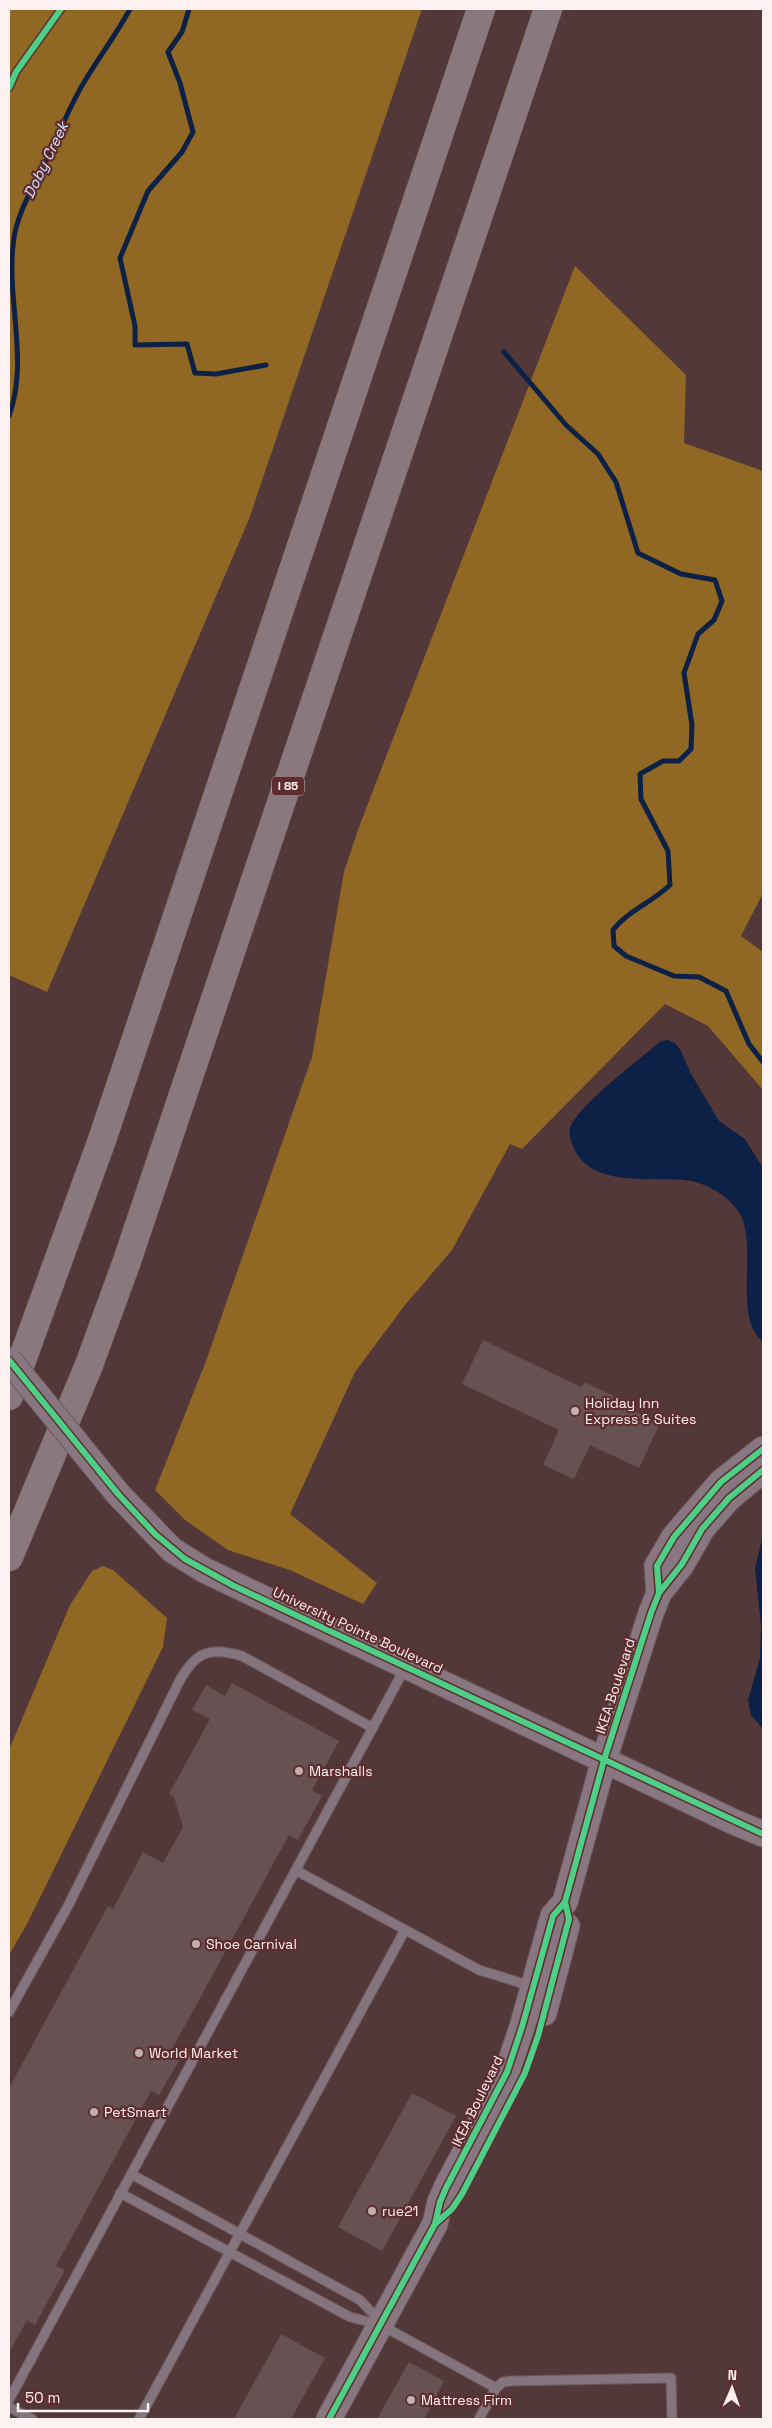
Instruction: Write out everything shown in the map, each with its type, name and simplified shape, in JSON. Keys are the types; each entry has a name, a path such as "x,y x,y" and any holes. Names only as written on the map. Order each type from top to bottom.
{"highway":[{"path":"9,1396 102,1140 481,9"},
{"name":"I 85","path":"9,1557 89,1364 127,1261 548,9"}],"street":[{"name":"University Pointe Boulevard","path":"9,1360 118,1494 155,1534 192,1563 234,1586 763,1834"},
{"name":"IKEA Boulevard","path":"659,1593 657,1566 674,1536 721,1482 763,1450"},
{"name":"IKEA Boulevard","path":"330,2419 435,2224 442,2195 507,2072 553,1916 564,1902 604,1760 659,1593 682,1564 690,1546 702,1529 729,1498 763,1470"},
{"name":"IKEA Boulevard","path":"435,2224 452,2209 462,2194 525,2073 538,2036 569,1919 564,1902"}],"lane":[{"path":"9,2012 68,1906 179,1682 194,1658 212,1652 242,1656 373,1728"},
{"path":"9,2400 120,2192 297,1871 406,1666"},
{"path":"297,1871 479,1970 533,1987"},
{"path":"139,2419 405,1930"},
{"path":"131,2174 360,2300 372,2310 381,2325"},
{"path":"120,2192 350,2318 381,2325 496,2388"},
{"path":"479,2419 496,2388 503,2382 671,2378 672,2419"},
{"path":"9,2407 32,2419"}],"shaded area":[{"path":"9,9 422,9 249,519 47,992 9,975"},
{"path":"575,266 686,375 684,443 763,471 763,893 741,936 763,952 763,1090 708,1026 665,1004 522,1149 510,1144 452,1250 405,1305 355,1372 290,1514 377,1583 363,1604 290,1570 228,1550 185,1520 155,1490 206,1361 312,1057 344,872 359,827"},
{"path":"103,1566 113,1570 167,1618 163,1647 27,1924 9,1955 9,1750 70,1605 92,1571"}],"water":[{"path":"668,1040 675,1043 681,1051 690,1072 719,1121 745,1139 763,1168 763,1342 753,1330 749,1314 747,1296 747,1238 743,1222 732,1203 716,1191 691,1181 624,1178 608,1175 593,1169 581,1159 572,1144 570,1128 572,1123 590,1102 626,1069 661,1041"},
{"path":"763,1535 763,1729 751,1715 748,1700 760,1658 761,1626 755,1568"}],"building":[{"name":"Holiday Inn Express & Suites","path":"483,1340 581,1387 584,1382 614,1396 611,1401 660,1423 639,1468 590,1445 574,1479 543,1465 559,1430 462,1384"},
{"path":"232,1683 339,1741 312,1790 322,1796 298,1840 289,1835 171,2051 181,2057 159,2095 151,2091 56,2266 65,2270 35,2325 27,2320 9,2353 9,2088 108,1906 113,1909 143,1852 163,1863 183,1827 174,1797 169,1794 210,1719 192,1710 206,1685 225,1696"},
{"path":"412,2093 456,2116 382,2251 338,2227"},
{"path":"281,2334 325,2358 291,2419 234,2419"},
{"name":"Mattress Firm","path":"409,2362 444,2381 424,2419 377,2419"}],"waterway":[{"name":"Doby Creek","path":"9,416 15,395 17,374 12,267 14,235 24,204 74,100 130,9"},
{"path":"189,9 182,32 168,52 180,83 193,132 182,152 148,191 120,258 135,326 135,345 187,344 195,373 216,374 266,365"},
{"path":"504,352 566,425 598,454 616,482 638,553 681,574 715,580 722,601 714,620 698,634 684,673 692,725 691,749 679,761 663,761 640,774 641,799 668,851 670,885 619,923 613,930 614,946 626,956 674,976 699,977 726,991 749,1044 763,1062"}],"cycle path":[{"path":"9,88 16,72 61,9"},
{"path":"9,1360 118,1494 155,1534 185,1559 234,1586 763,1834"},
{"path":"659,1593 657,1566 674,1537 721,1482 763,1449"},
{"path":"329,2419 435,2224 440,2202 446,2188 507,2072 522,2027 553,1916 565,1902 604,1760 659,1593 682,1564 702,1529 729,1498 763,1470"},
{"path":"435,2224 452,2209 462,2194 525,2073 538,2036 569,1919 565,1902"}],"place":[{"name":"Holiday Inn Express & Suites","path":"575,1411"},
{"name":"Marshalls","path":"299,1771"},
{"name":"Shoe Carnival","path":"196,1944"},
{"name":"World Market","path":"139,2053"},
{"name":"PetSmart","path":"94,2112"},
{"name":"rue21","path":"372,2211"},
{"name":"Mattress Firm","path":"411,2400"}]}
